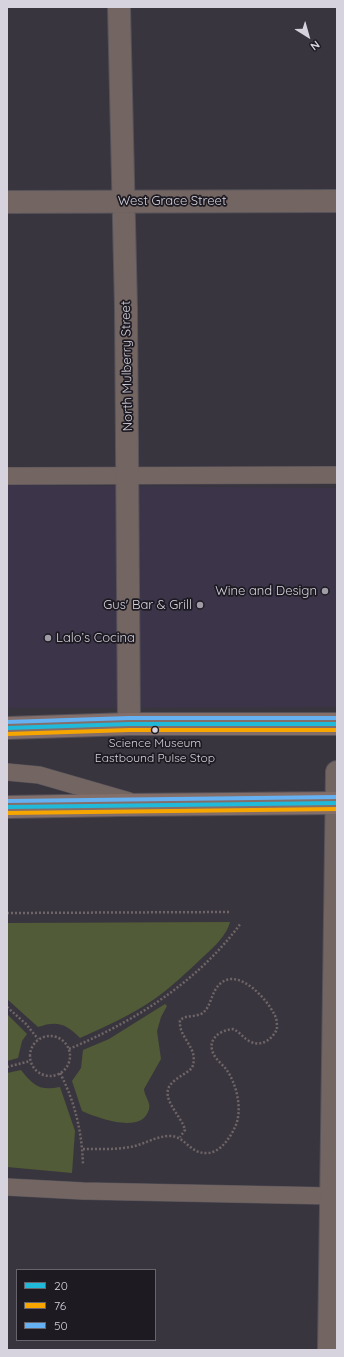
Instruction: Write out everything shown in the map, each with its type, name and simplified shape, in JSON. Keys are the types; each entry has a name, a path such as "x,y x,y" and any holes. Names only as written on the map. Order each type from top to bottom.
{"main road":[{"path":"7,728 129,724 337,724"},
{"path":"7,808 337,803"}],"street":[{"name":"North Mulberry Street","path":"119,7 124,202 128,476 129,724"},
{"name":"West Grace Street","path":"7,202 337,201"},
{"path":"329,1350 334,1315 332,1196 335,1076 337,772"}],"lane":[{"path":"7,476 337,475"},
{"path":"7,772 39,775 143,805"},
{"path":"7,1187 83,1191 332,1196"}],"path":[{"path":"7,913 231,912"},
{"path":"69,1048 99,1036 134,1018 165,997 196,972 220,948 241,923"},
{"path":"83,1149 134,1146 160,1137 169,1136 180,1137 193,1150 208,1153 221,1147 227,1141 236,1126 239,1113 236,1094 227,1071 215,1056 212,1049 214,1039 221,1031 233,1029 251,1042 257,1044 267,1041 277,1029 275,1015 263,997 254,989 242,982 234,980 221,983 213,992 209,1007 200,1014 180,1020 181,1031 194,1056 192,1068 171,1084 169,1089 169,1100 183,1123 185,1130 180,1137"},
{"path":"7,1007 26,1024 38,1039"},
{"path":"44,1036 56,1036 62,1039 69,1048 70,1054 68,1066 60,1073 48,1076 42,1074 37,1071 30,1061 31,1049 38,1039 44,1036"},
{"path":"7,1067 30,1061"},
{"path":"60,1073 72,1099 78,1121 83,1149 84,1167"}],"shaded area":[{"path":"7,485 337,488 337,707 7,708"}],"green space":[{"path":"230,922 226,932 216,945 180,979 160,995 127,1016 80,1038 71,1029 61,1025 51,1024 38,1027 7,999 7,923"},
{"path":"165,1004 167,1006 161,1017 157,1031 161,1059 144,1089 149,1106 145,1117 138,1121 129,1123 109,1120 82,1111 72,1081 81,1068 83,1050 109,1039"},
{"path":"7,1014 27,1034 22,1041 18,1058 7,1061"},
{"path":"21,1070 30,1080 42,1088 60,1087 75,1131 72,1173 7,1167 7,1073"}],"transit line":[{"name":"50","path":"7,722 129,718 337,718"},
{"name":"20","path":"7,728 129,724 337,724"},
{"name":"76","path":"7,734 129,730 337,730"},
{"name":"50","path":"7,801 337,797"},
{"name":"20","path":"7,807 337,803"},
{"name":"76","path":"7,813 337,809"}],"place":[{"name":"Wine and Design","path":"325,591"},
{"name":"Gus' Bar & Grill","path":"200,605"},
{"name":"Lalo’s Cocina","path":"48,638"},
{"name":"Science Museum Eastbound Pulse Stop","path":"155,730"}]}
